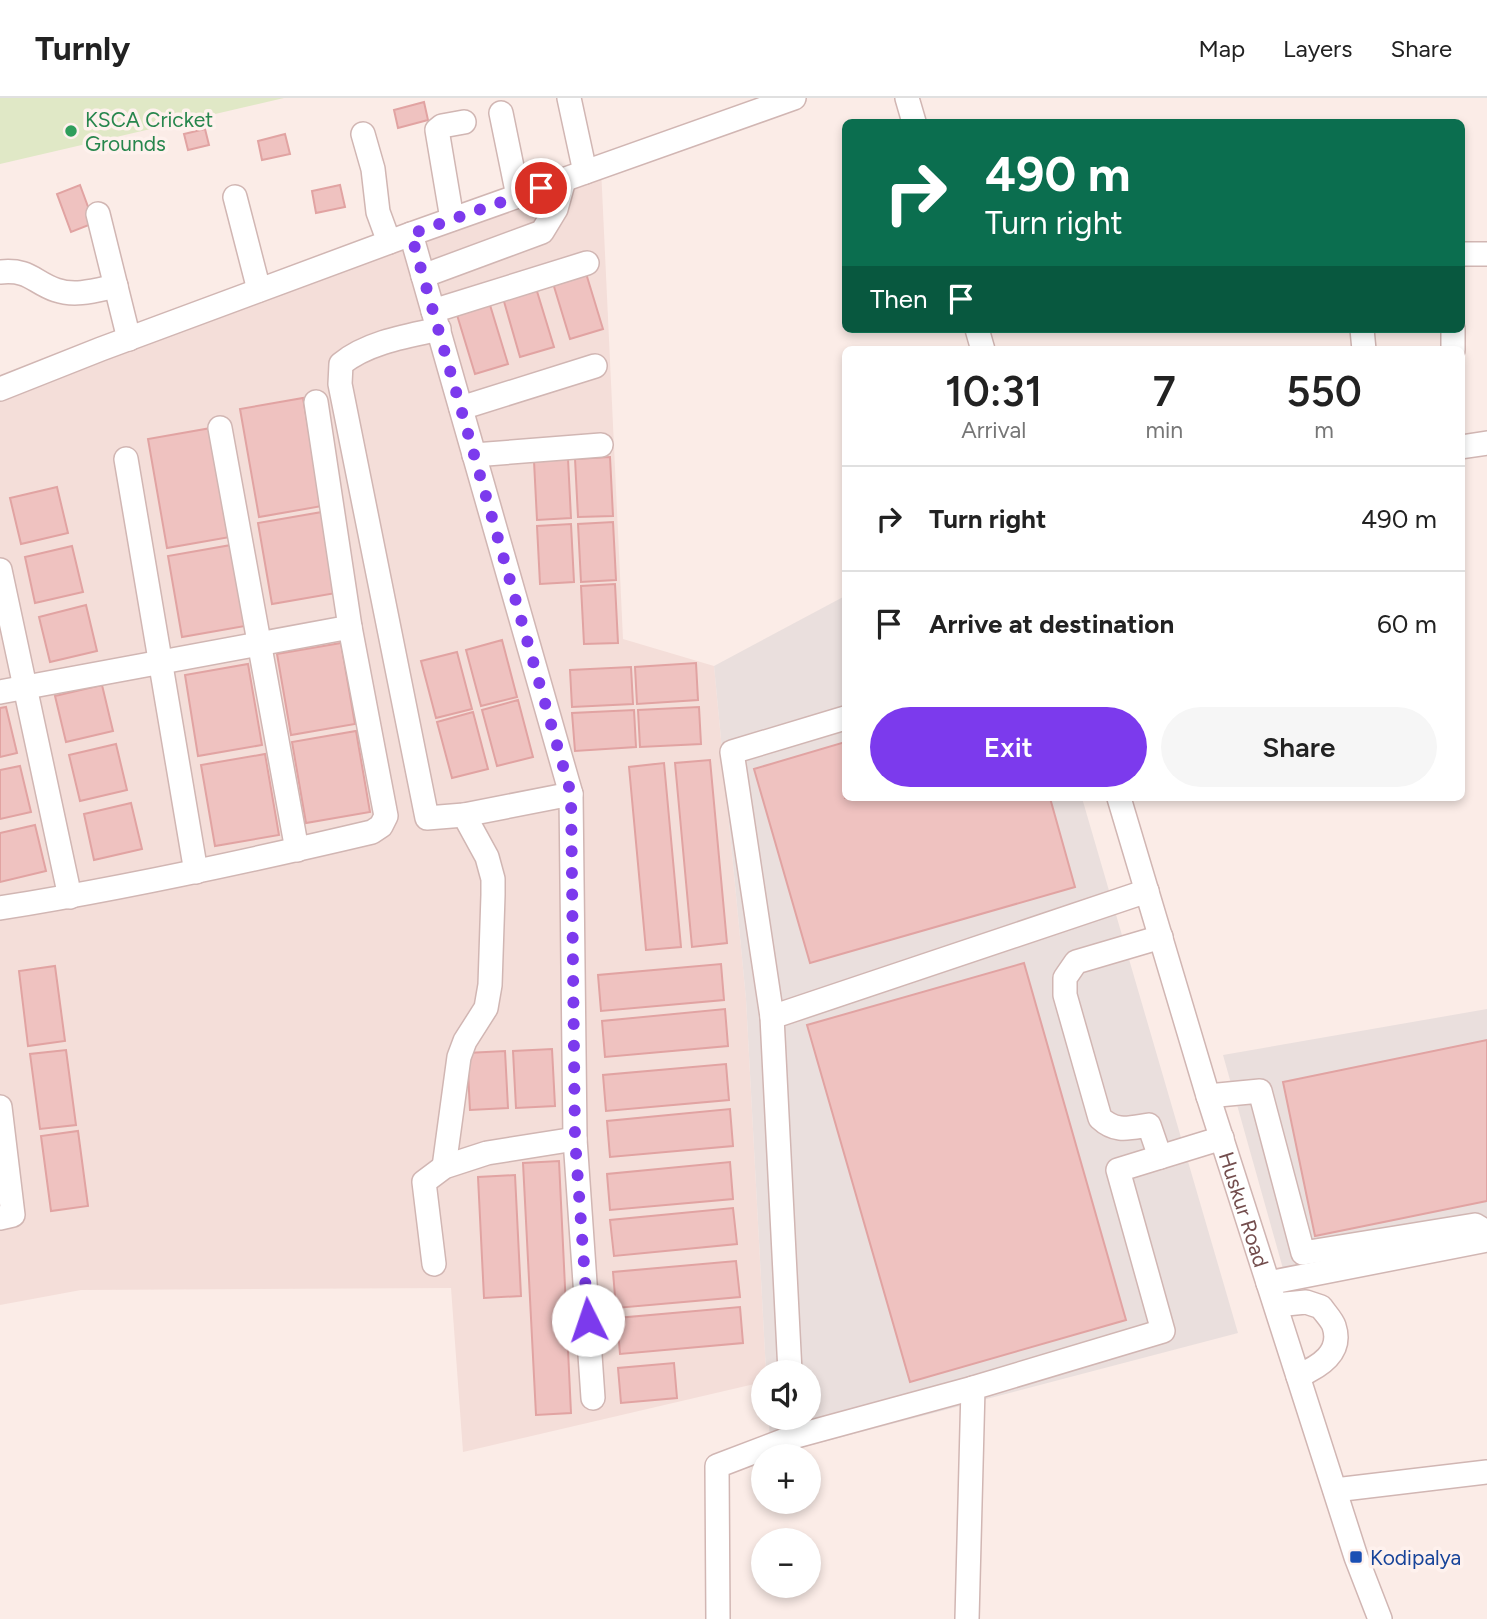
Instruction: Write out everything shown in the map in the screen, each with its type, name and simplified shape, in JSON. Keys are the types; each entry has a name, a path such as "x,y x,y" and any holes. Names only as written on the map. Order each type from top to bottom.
{"street":[{"path":"423,276 542,232 575,176 569,98"},
{"path":"0,389 129,338 400,238 794,98"},
{"path":"907,98 913,119"},
{"path":"501,113 518,196"},
{"path":"452,219 437,130 464,122"},
{"path":"363,134 373,169 378,212 400,238 423,276 571,794 575,1139 593,1398"},
{"path":"235,197 259,290"},
{"path":"98,214 129,338"},
{"path":"1465,254 1487,254"},
{"path":"571,794 464,814 427,818 340,384 341,364 353,354 403,337 436,320 587,262"},
{"path":"0,272 26,274 66,293 116,286"},
{"path":"461,408 595,366"},
{"path":"0,908 195,872 372,832 381,826 386,816 350,627 316,402"},
{"path":"220,428 296,850"},
{"path":"1465,446 1487,443"},
{"path":"474,455 601,444"},
{"path":"127,459 195,872"},
{"path":"0,570 70,897"},
{"path":"0,692 350,627"},
{"path":"789,1360 772,1017 732,752 842,719"},
{"name":"Huskur Road","path":"1120,801 1208,1096 1356,1557 1380,1619"},
{"path":"444,1167 459,1058 465,1041 486,1007 490,985 493,879 487,857 464,814"},
{"path":"772,1017 1147,891"},
{"path":"1160,1157 1149,1125 1119,1130 1108,1126 1100,1118 1065,995 1065,978 1076,961 1161,937"},
{"path":"1208,1096 1260,1091 1303,1252 1475,1226 1487,1232"},
{"path":"0,1113 13,1215 0,1218"},
{"path":"821,1421 973,1388 1163,1331 1118,1170 1222,1138"},
{"path":"434,1264 424,1182 444,1167 487,1153 575,1139"},
{"path":"1268,1283 1487,1240"},
{"path":"1276,1305 1306,1302 1321,1307 1334,1327 1335,1348 1326,1361 1298,1376"},
{"path":"967,1619 973,1388"},
{"path":"718,1619 717,1466 787,1430"},
{"path":"1335,1490 1487,1472"}],"shaded area":[{"path":"601,168 623,639 714,666 746,999 765,1360 751,1360 751,1385 463,1452 451,1288 81,1290 0,1305 0,394"},
{"path":"842,598 842,801 1083,801 1238,1333 816,1444 770,1444 769,1430 821,1430 821,1360 765,1360 746,999 714,666"},
{"path":"1487,1009 1487,1246 1287,1283 1223,1055"}],"green space":[{"name":"KSCA Cricket Grounds","path":"0,98 284,98 0,164"}],"building":[{"path":"424,102 428,120 398,128 394,110"},
{"path":"205,129 209,145 188,150 184,134"},
{"path":"285,134 290,154 262,160 258,141"},
{"path":"80,185 94,223 71,232 57,194"},
{"path":"340,185 345,207 316,213 312,191"},
{"path":"585,270 603,329 570,339 552,280"},
{"path":"536,288 554,347 520,357 503,298"},
{"path":"490,305 508,364 475,374 457,315"},
{"path":"303,398 322,506 259,517 240,409"},
{"path":"211,428 230,537 167,548 148,439"},
{"path":"610,457 613,516 578,517 575,459"},
{"path":"568,459 571,518 537,520 534,461"},
{"path":"57,487 68,533 21,544 10,498"},
{"path":"322,512 336,593 272,604 258,523"},
{"path":"613,522 616,580 581,582 578,524"},
{"path":"571,524 574,582 540,584 537,526"},
{"path":"231,545 245,626 182,637 168,556"},
{"path":"72,546 83,592 35,603 25,557"},
{"path":"615,584 618,643 584,644 581,586"},
{"path":"86,605 97,651 50,662 39,617"},
{"path":"502,640 517,697 481,706 466,650"},
{"path":"341,643 355,724 291,735 277,654"},
{"path":"457,652 472,709 436,718 421,661"},
{"path":"696,663 698,700 637,704 635,667"},
{"path":"248,664 262,745 198,756 185,675"},
{"path":"631,667 633,704 572,707 570,670"},
{"path":"102,685 113,731 66,742 55,696"},
{"path":"518,700 533,757 497,766 482,710"},
{"path":"6,707 17,753 0,757 0,708"},
{"path":"699,707 701,744 640,747 638,710"},
{"path":"634,710 636,747 575,751 572,713"},
{"path":"473,712 488,769 452,778 437,722"},
{"path":"356,731 370,812 306,823 292,742"},
{"path":"842,743 842,801 1051,801 1075,887 810,963 754,769"},
{"path":"116,744 127,790 80,801 69,755"},
{"path":"265,754 279,835 215,846 201,765"},
{"path":"710,760 727,943 692,947 675,763"},
{"path":"664,763 681,947 646,950 629,767"},
{"path":"20,766 31,812 0,819 0,770"},
{"path":"131,803 142,849 94,860 84,814"},
{"path":"35,825 46,871 0,882 0,833"},
{"path":"1024,963 1126,1320 910,1382 807,1025"},
{"path":"721,964 724,1000 601,1011 598,975"},
{"path":"55,966 65,1041 28,1046 19,971"},
{"path":"725,1009 728,1046 605,1057 602,1021"},
{"path":"1487,1040 1487,1201 1315,1236 1283,1082"},
{"path":"552,1049 555,1106 516,1108 513,1051"},
{"path":"66,1050 76,1125 40,1129 30,1054"},
{"path":"505,1051 508,1108 470,1110 467,1053"},
{"path":"726,1064 729,1100 606,1111 603,1075"},
{"path":"730,1109 733,1146 610,1157 607,1121"},
{"path":"78,1131 88,1206 51,1211 41,1136"},
{"path":"559,1161 571,1413 536,1415 523,1163"},
{"path":"730,1162 733,1199 610,1210 607,1174"},
{"path":"515,1175 521,1296 484,1298 478,1177"},
{"path":"733,1208 737,1244 614,1256 610,1220"},
{"path":"736,1261 740,1297 616,1308 613,1272"},
{"path":"740,1307 743,1343 620,1354 617,1318"},
{"path":"674,1363 677,1398 621,1403 618,1368"}],"place":[{"name":"KSCA Cricket Grounds","path":"71,131"},
{"name":"Kodipalya","path":"1356,1557"}],"route":[{"path":"541,188 411,234 571,794 575,1139 588,1320"}]}
